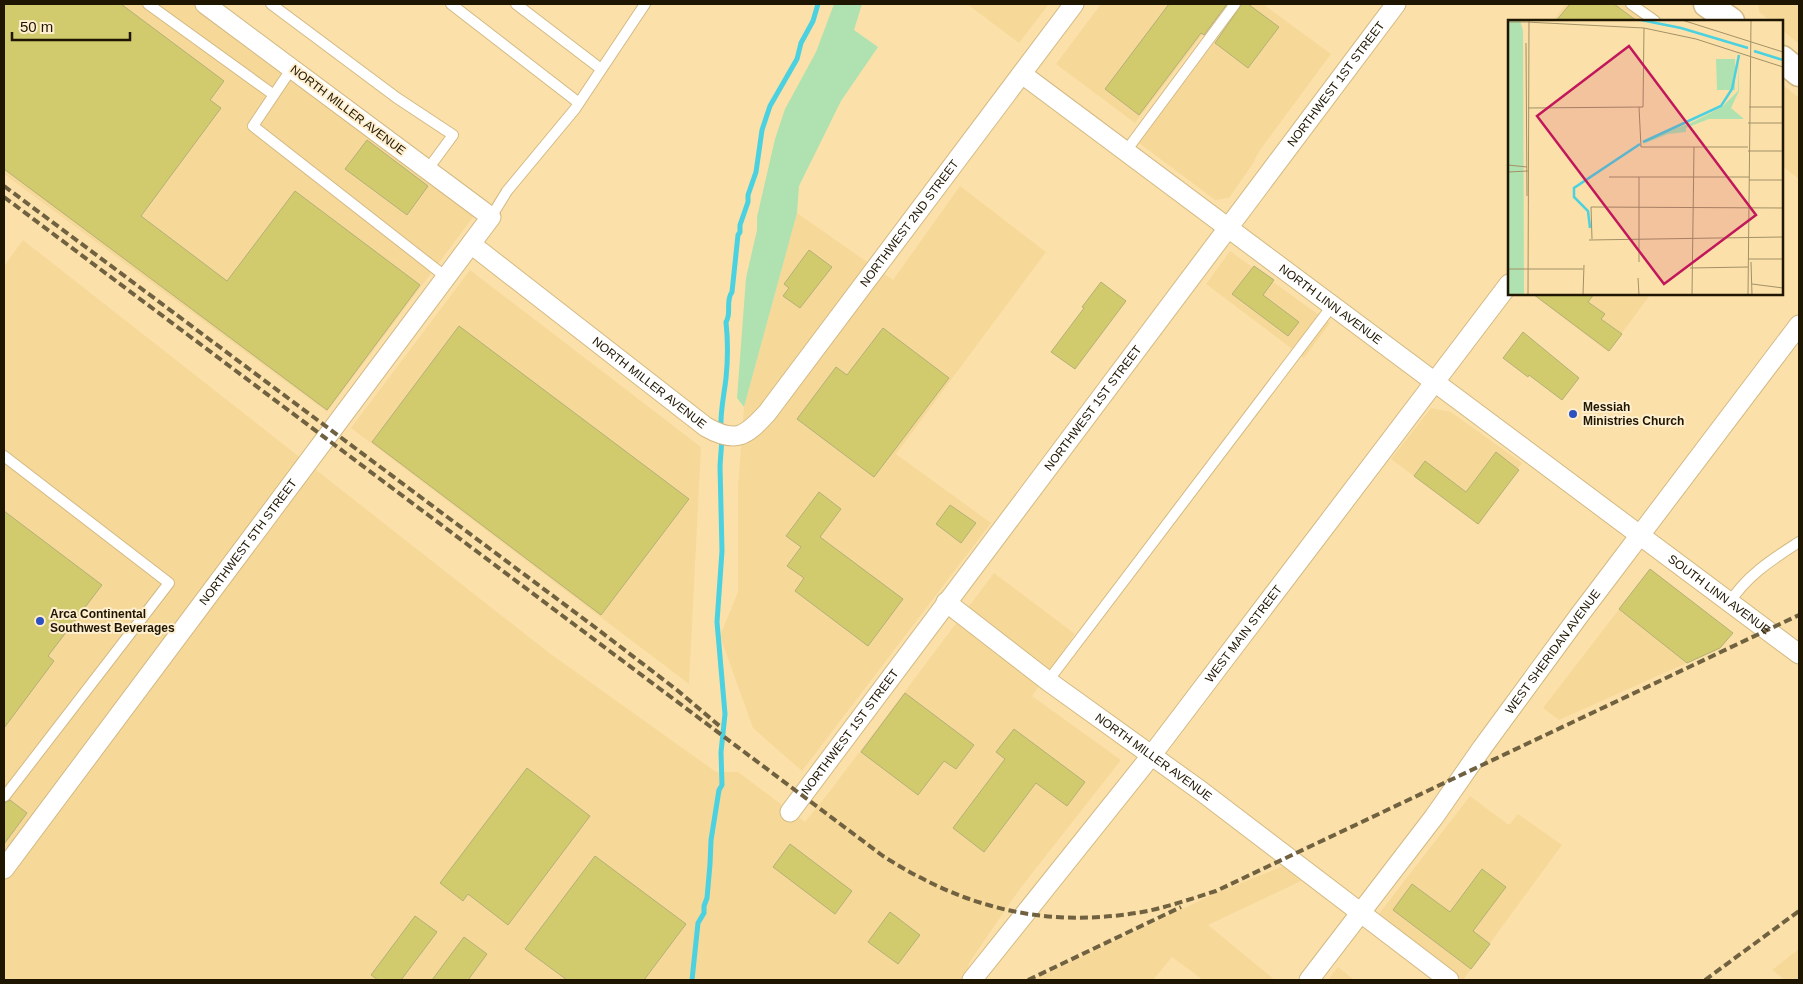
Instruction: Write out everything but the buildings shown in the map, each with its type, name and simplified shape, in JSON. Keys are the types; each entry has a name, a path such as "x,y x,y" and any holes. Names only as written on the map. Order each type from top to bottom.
{"main road":[{"path":"1783,61 1799,73"}],"street":[{"name":"NORTH MILLER AVENUE","path":"205,4 491,217"},
{"name":"NORTHWEST 1ST STREET","path":"790,812 1396,4"},
{"name":"NORTHWEST 2ND STREET","path":"734,436 747,433 767,413 1022,74 1070,5"},
{"name":"NORTH LINN AVENUE","path":"1022,74 1640,535"},
{"name":"NORTHWEST 5TH STREET","path":"4,869 491,217"},
{"name":"NORTH MILLER AVENUE","path":"471,244 706,427 734,436"},
{"name":"WEST MAIN STREET","path":"972,980 1151,756 1508,285"},
{"name":"WEST SHERIDAN AVENUE","path":"1309,980 1434,817 1482,748 1640,535 1799,325"},
{"name":"SOUTH LINN AVENUE","path":"1640,535 1799,654"},
{"name":"NORTH MILLER AVENUE","path":"946,602 1048,681 1201,792 1449,980"}],"lane":[{"path":"148,4 274,96"},
{"path":"271,4 396,98 453,135 428,170"},
{"path":"451,4 579,103"},
{"path":"516,4 600,69"},
{"path":"491,217 507,191 543,150 579,103 600,69 646,4"},
{"path":"1126,151 1235,4"},
{"path":"1631,4 1654,20"},
{"path":"292,68 253,126 446,277"},
{"path":"1048,681 1332,306"},
{"path":"4,456 169,584 5,796"},
{"path":"1730,602 1744,583 1757,571 1799,542"}],"shaded area":[{"path":"4,4 219,4 313,75 486,200 327,412 4,174"},
{"path":"967,4 1049,4 1019,43"},
{"path":"1101,4 1226,4 1135,123 1056,64"},
{"path":"1243,4 1263,4 1331,54 1260,150 1229,198 1215,200 1139,143"},
{"path":"1566,4 1639,4 1662,20 1554,20"},
{"path":"1758,4 1799,4 1799,44 1783,31 1783,20 1769,20 1759,12"},
{"path":"1783,85 1799,98 1799,179 1783,167"},
{"path":"960,186 1046,252 896,454 991,523 802,771 753,728 720,636 738,592 738,487 744,407 797,213 893,280"},
{"path":"23,240 548,652 716,772 738,772 805,822 994,573 1075,634 1032,696 1121,760 1019,890 969,963 966,980 4,980 4,266"},
{"path":"1230,251 1330,323 1304,358 1206,284"},
{"path":"470,270 701,447 689,684 351,428"},
{"path":"1533,295 1650,295 1608,352"},
{"path":"1431,408 1451,412 1522,463 1479,525 1391,459"},
{"path":"1650,569 1733,633 1720,648 1559,720 1543,708"},
{"path":"1470,796 1509,825 1518,814 1562,845 1463,980 1378,915"},
{"path":"1284,866 1301,881 1208,925 1275,980 1203,980 1172,957 1153,980 1033,980 1216,893"},
{"path":"1799,949 1799,980 1785,980 1772,970"},
{"path":"1338,967 1354,980 1328,980"}],"green space":[{"path":"834,4 862,4 854,30 878,47 841,101 799,186 797,213 744,407 737,398 746,278 757,230 757,217 775,139 785,109 816,52"}],"waterway":[{"path":"721,430 727,364 726,322 729,299 732,292 740,225 756,172 762,130 770,106 797,59 801,43 813,21 818,4"},
{"path":"692,980 698,923 704,913 707,898 711,840 719,790 722,785 721,752 725,714 717,622 722,551 720,466 722,438"}],"railway":[{"path":"4,186 592,625 677,690 722,728"},
{"path":"4,197 883,856 943,889 1004,909 1068,918 1101,917 1156,909 1216,891 1799,615"},
{"path":"1028,980 1181,907"},
{"path":"1705,980 1799,911"}],"place":[{"name":"Messiah Ministries Church","path":"1573,414"},
{"name":"Arca Continental Southwest Beverages","path":"40,621"}]}
